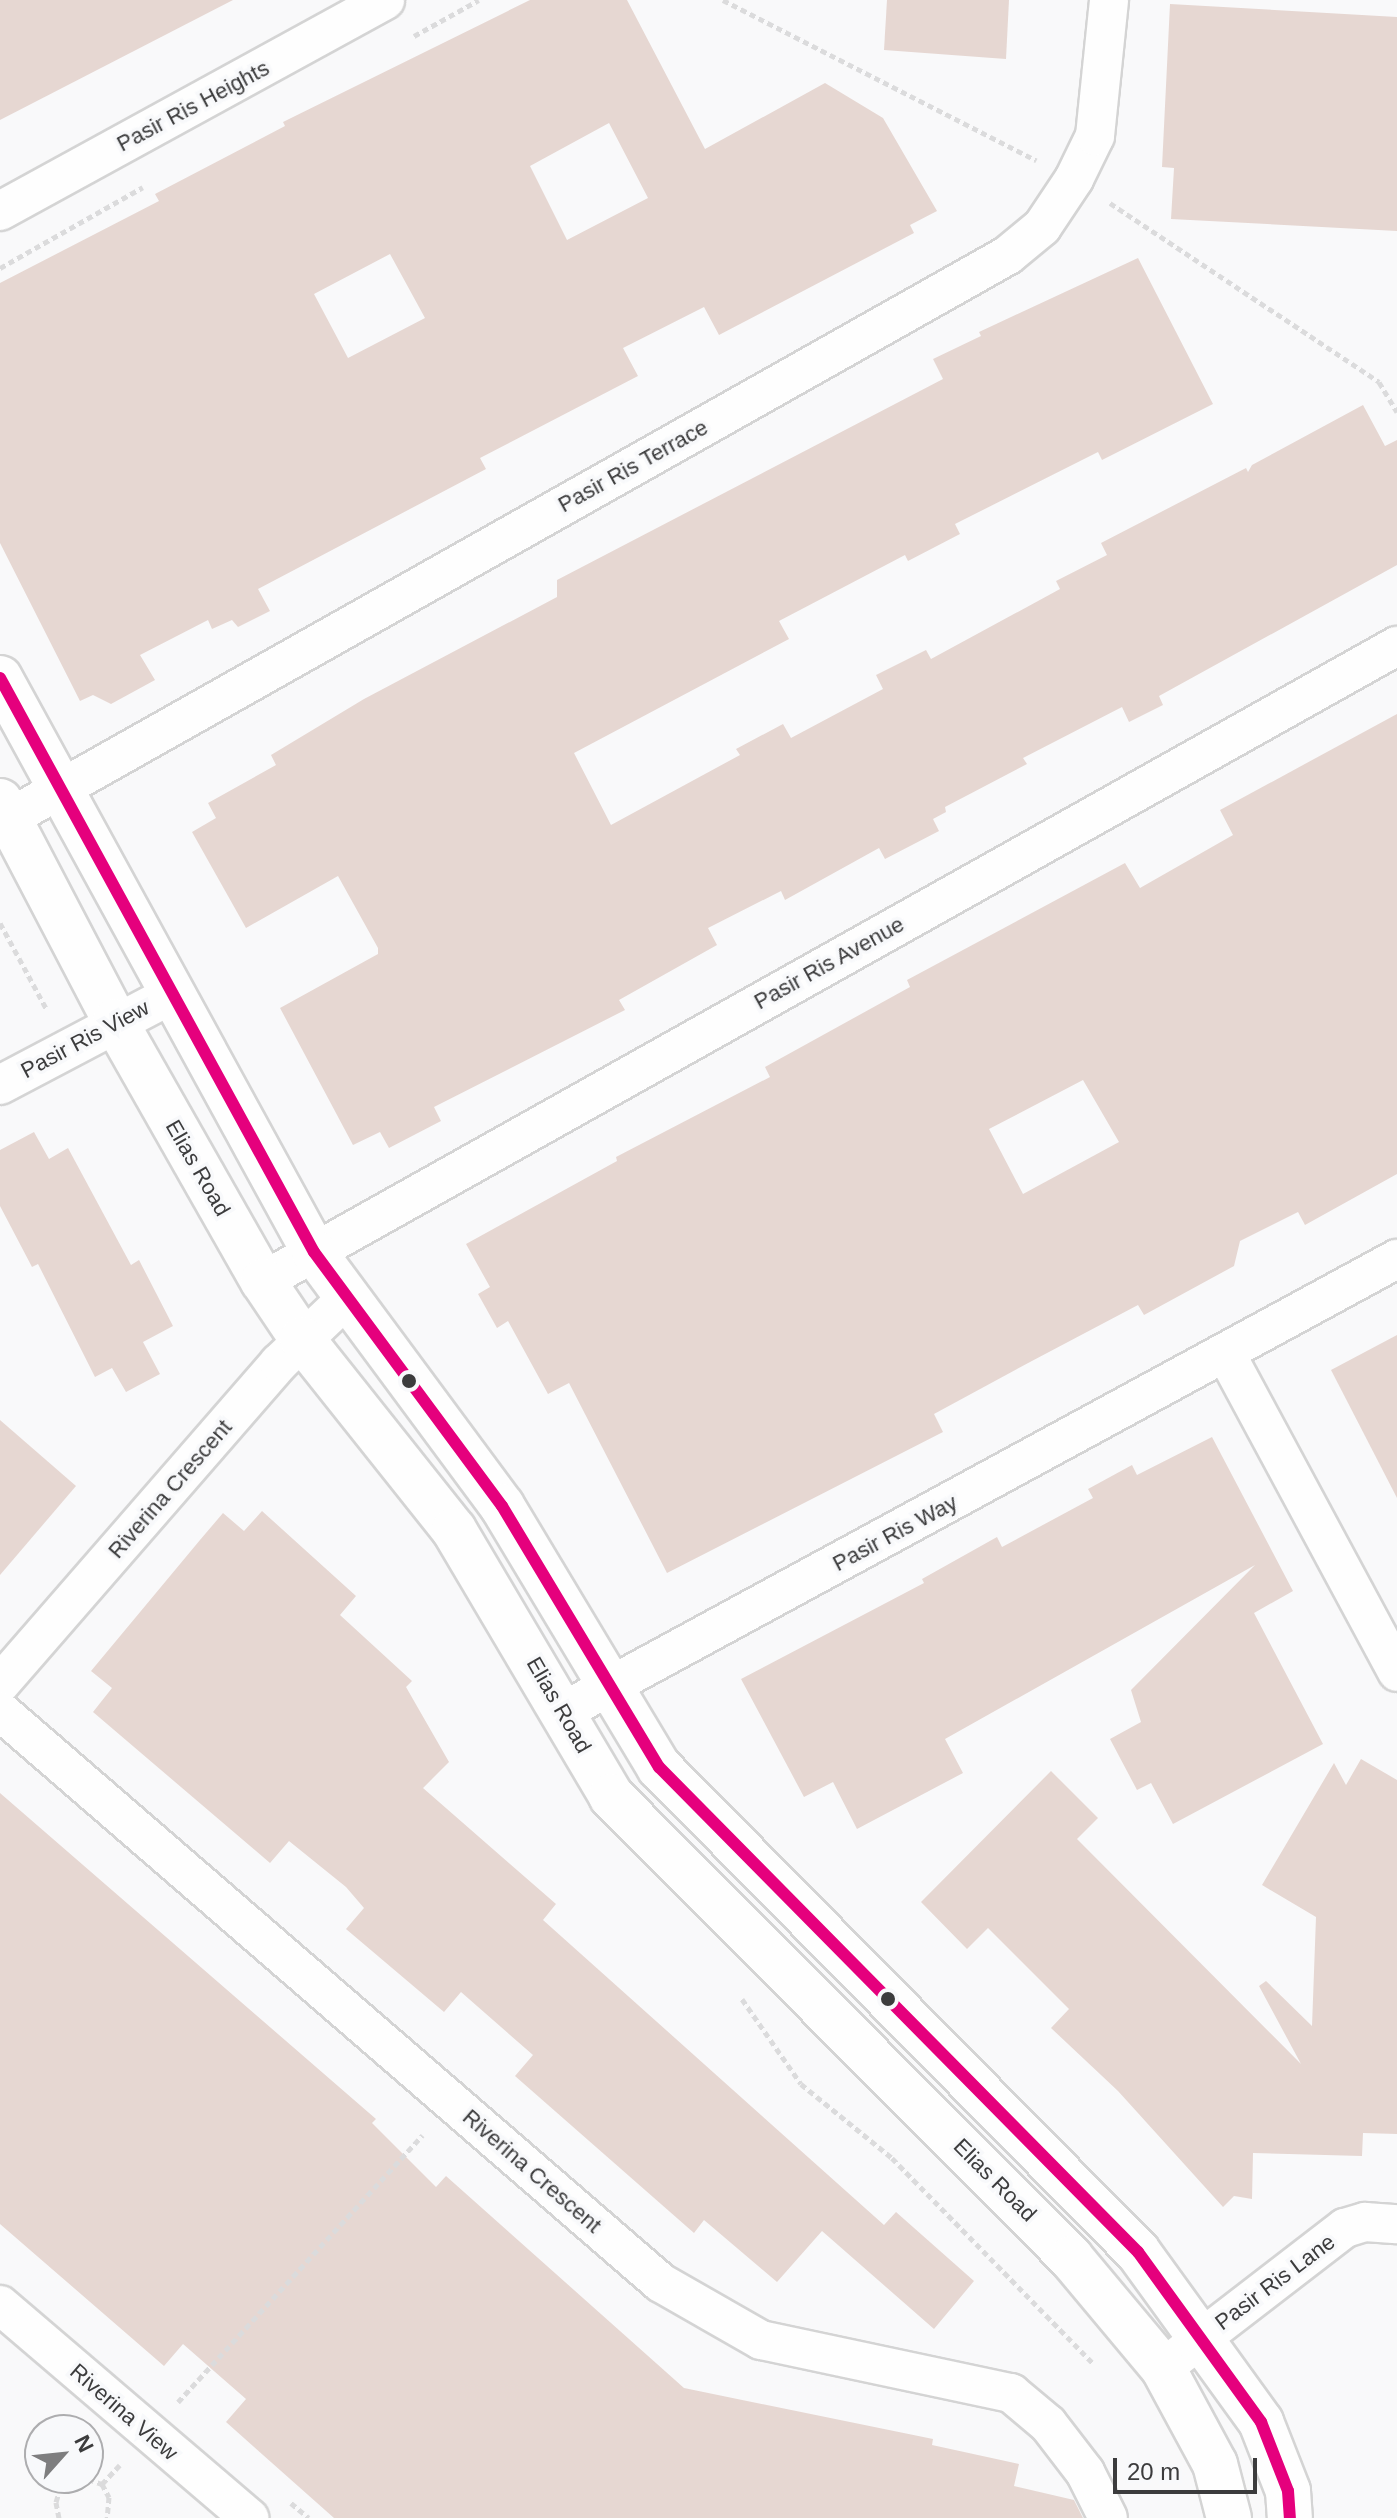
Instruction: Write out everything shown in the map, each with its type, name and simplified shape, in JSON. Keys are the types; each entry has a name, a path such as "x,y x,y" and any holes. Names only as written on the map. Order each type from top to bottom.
{"street":[{"name":"Pasir Ris Heights","path":"0,211 385,0"},
{"name":"Pasir Ris Terrace","path":"5,810 61,788 1008,255 1042,227 1074,179 1095,136 1109,0"},
{"name":"Pasir Ris Avenue","path":"263,1281 1397,646"},
{"path":"0,678 314,1252 502,1506 615,1686 659,1767 1138,2252 1204,2336 1261,2422 1288,2491 1290,2518"},
{"name":"Elias Road","path":"5,810 115,1021 263,1281 302,1339 454,1530 564,1711 611,1796 1071,2258 1163,2368 1215,2464 1229,2518"},
{"name":"Pasir Ris View","path":"0,1085 115,1021 171,995"},
{"name":"Pasir Ris Way","path":"564,1711 1397,1259"},
{"name":"Riverina Crescent","path":"0,1684 302,1339 346,1299"},
{"path":"1226,1354 1397,1672"},
{"name":"Riverina Crescent","path":"0,1711 661,2283 761,2340 1011,2393 1048,2424 1085,2472 1108,2518"},
{"name":"Pasir Ris Lane","path":"1163,2368 1345,2228 1365,2222 1397,2224"},
{"name":"Riverina View","path":"0,2305 249,2518"}],"path":[{"path":"0,923 67,1048"},
{"path":"104,2482 453,2102"},
{"path":"104,2488 109,2497 107,2518"},
{"path":"58,2494 56,2502 59,2518"}],"building":[{"path":"0,0 233,0 0,120"},
{"path":"530,0 627,0 705,149 825,83 883,118 937,211 910,225 914,233 719,335 704,307 623,348 638,376 480,458 486,469 258,589 270,611 238,627 232,620 212,629 208,620 140,655 155,680 111,704 93,695 80,701 0,543 0,283 159,201 155,194 285,126 283,122","holes":["609,123 648,198 567,240 530,166","390,254 425,318 348,358 314,294"]},
{"path":"887,0 1009,0 1006,59 884,50"},
{"path":"1170,4 1397,17 1397,231 1171,219 1174,168 1162,167"},
{"path":"1138,258 1213,404 1102,460 1098,452 955,524 960,534 908,561 905,555 779,621 789,639 574,753 611,825 740,755 736,749 783,724 791,738 883,689 876,675 926,650 931,659 1060,589 1056,581 1107,555 1101,543 1246,468 1248,472 1252,465 1363,405 1385,446 1397,440 1397,565 1159,696 1163,705 1129,722 1122,707 1023,758 1027,764 945,807 946,812 933,819 939,831 885,859 879,848 785,900 781,891 708,928 717,945 619,1000 625,1010 434,1107 441,1121 389,1148 380,1132 353,1145 280,1008 378,954 378,948 338,876 246,928 192,832 216,818 208,803 276,765 271,755 364,699 557,597 557,580 943,379 933,359 981,336 979,332"},
{"path":"1397,714 1397,1174 1305,1225 1298,1212 1240,1241 1234,1266 1144,1315 1138,1305 1030,1362 934,1414 943,1432 667,1573 569,1383 548,1394 508,1321 497,1328 478,1294 490,1287 466,1244 617,1161 616,1157 770,1077 765,1067 910,987 907,980 1125,863 1140,888 1233,835 1220,810","holes":["1083,1080 1119,1142 1023,1194 989,1129"]},
{"path":"34,1132 49,1159 68,1148 131,1265 139,1260 173,1326 143,1342 160,1374 126,1392 112,1368 95,1377 38,1264 32,1267 0,1206 0,1150"},
{"path":"1397,1335 1397,1498 1331,1370"},
{"path":"0,1420 76,1486 0,1575"},
{"path":"1212,1437 1293,1591 1254,1613 1323,1744 1173,1824 1151,1783 1137,1790 1110,1739 1141,1722 1131,1690 1255,1565 945,1739 963,1773 857,1829 833,1782 804,1797 741,1679 924,1583 922,1579 997,1537 1002,1547 1093,1498 1088,1489 1132,1465 1137,1475"},
{"path":"262,1511 356,1596 340,1615 412,1681 406,1687 449,1762 423,1788 556,1904 543,1920 884,2225 896,2212 974,2281 934,2329 822,2231 777,2282 704,2220 694,2233 515,2076 533,2055 461,1992 444,2012 346,1929 364,1908 346,1887 289,1841 270,1863 93,1712 112,1688 91,1671 200,1540 223,1513 244,1531"},
{"path":"1361,1759 1397,1780 1397,2134 1363,2133 1362,2156 1253,2153 1252,2199 1234,2196 1223,2207 1118,2091 1051,2028 1069,2009 988,1928 967,1949 921,1902 1051,1771 1098,1818 1077,1839 1301,2064 1259,1986 1266,1981 1312,2026 1316,1917 1262,1885 1334,1763 1346,1785"},
{"path":"0,1793 376,2119 372,2123 436,2187 446,2176 684,2388 933,2439 932,2445 1019,2464 1014,2486 1074,2500 1083,2518 334,2518 226,2422 246,2399 183,2344 164,2366 0,2224"}],"transit line":[{"path":"0,678 314,1252 502,1506 659,1767 1138,2252 1261,2422 1288,2491 1290,2518"}]}
